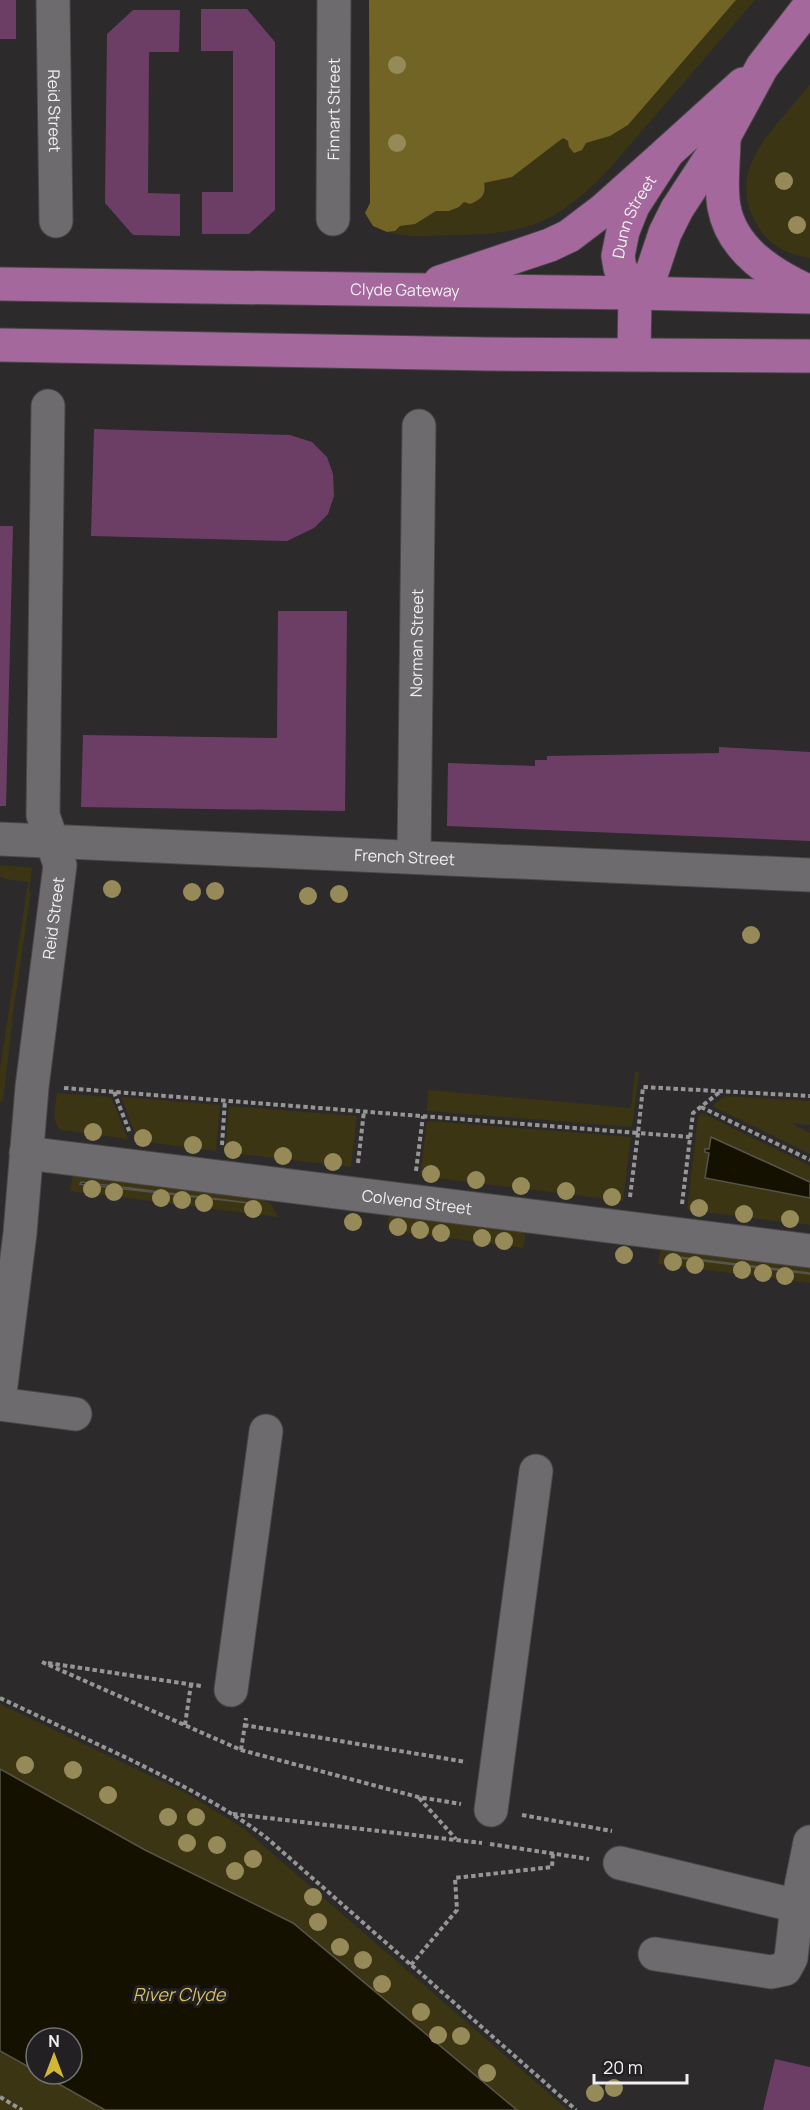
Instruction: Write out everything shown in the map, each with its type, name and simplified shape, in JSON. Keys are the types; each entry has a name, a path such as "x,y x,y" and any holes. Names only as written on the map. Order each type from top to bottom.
{"main road":[{"name":"Dunn Street","path":"762,67 668,152 633,206 621,238 618,256 620,268 635,293 652,272 663,239 677,209 724,137 762,67 810,5"},
{"path":"724,137 724,206 732,231 741,245 762,265 810,292"},
{"path":"416,290 561,240 602,211 668,152"},
{"name":"Clyde Gateway","path":"0,284 810,297"},
{"path":"634,354 635,293"},
{"path":"0,345 810,356"}],"street":[{"name":"Reid Street","path":"53,0 56,221"},
{"name":"Finnart Street","path":"333,219 334,0"},
{"name":"Reid Street","path":"0,1393 20,1233 32,1085 60,865 43,815 48,406"},
{"name":"Norman Street","path":"414,858 419,426"},
{"name":"French Street","path":"0,839 810,875"},
{"name":"Colvend Street","path":"26,1153 810,1251"},
{"path":"0,1404 75,1414"},
{"path":"231,1690 266,1431"},
{"path":"491,1810 536,1471"},
{"path":"655,1954 771,1972 785,1969 791,1958 803,1908 810,1842"},
{"path":"620,1863 803,1908"}],"path":[{"path":"32,1085 690,1137"},
{"path":"626,1228 643,1087 810,1096"},
{"path":"679,1234 693,1113 722,1091"},
{"path":"114,1092 144,1167"},
{"path":"219,1177 225,1100"},
{"path":"701,1107 810,1160"},
{"path":"354,1194 364,1111"},
{"path":"412,1201 423,1116"},
{"path":"233,1814 322,1826 457,1839 620,1863 626,1833 418,1797 241,1750 42,1662 249,1693 241,1750"},
{"path":"185,1725 191,1684"},
{"path":"0,1698 147,1768 233,1814 268,1839 576,2110"},
{"path":"244,1725 497,1767"},
{"path":"418,1797 457,1839"},
{"path":"411,1965 457,1910 455,1878 552,1867 553,1853"},
{"path":"0,2097 22,2110"}],"shaded area":[{"path":"369,0 736,0 628,125 610,136 586,143 582,150 574,153 568,141 563,138 512,177 484,183 484,194 477,201 470,204 464,202 449,211 436,211 415,224 400,226 395,231 387,232 373,226 365,213 370,203"},
{"path":"736,0 755,0 611,167 574,202 540,222 502,232 419,236 387,232 395,231 400,226 405,226 436,211 449,211 464,202 484,195 486,190 484,183 512,177 563,138 568,141 586,143 610,136 628,125"},
{"path":"810,84 810,258 779,248 767,238 757,225 748,204 746,184 750,166 759,148"},
{"path":"0,865 32,868 29,891 31,892 3,1101 0,1101 0,1069 28,882 5,879 0,876"},
{"path":"635,1072 639,1072 632,1127 427,1111 428,1090 631,1108"},
{"path":"57,1093 111,1097 128,1139 61,1130 55,1118"},
{"path":"725,1096 810,1101 810,1125 791,1123 810,1133 810,1154 712,1106"},
{"path":"121,1097 220,1105 216,1151 138,1141"},
{"path":"229,1106 357,1116 351,1167 225,1152"},
{"path":"702,1113 810,1166 810,1182 711,1137 709,1149 705,1149 709,1153 705,1178 810,1198 810,1225 687,1210 698,1117"},
{"path":"427,1121 631,1137 623,1201 420,1176"},
{"path":"73,1174 257,1197 271,1204 278,1217 70,1191"},
{"path":"389,1213 526,1230 523,1248 387,1230"},
{"path":"661,1247 810,1266 810,1283 658,1264"},
{"path":"0,1704 184,1792 243,1828 568,2110 517,2110 293,1923 145,1850 0,1769"},
{"path":"0,2051 24,2064 24,2086 62,2086 105,2110 0,2110"}],"water":[{"path":"711,1137 810,1182 810,1198 705,1178 709,1153 705,1152 705,1149 709,1149"},
{"path":"81,1182 258,1204 80,1184"},
{"path":"671,1257 810,1273 810,1274"},
{"name":"River Clyde","path":"0,1769 145,1850 293,1923 517,2110 105,2110 62,2086 84,2086 84,2026 24,2026 24,2064 0,2051"}],"building":[{"path":"0,0 16,0 16,39 0,39"},
{"path":"201,9 247,9 275,42 275,210 249,234 202,234 202,192 233,192 233,51 201,51"},
{"path":"133,10 180,10 179,52 149,52 148,193 180,194 180,236 133,235 105,203 107,34"},
{"path":"94,429 290,435 312,442 327,457 333,474 334,496 328,514 314,528 287,541 91,536"},
{"path":"0,526 13,526 6,806 0,806"},
{"path":"278,611 347,611 345,811 81,807 83,735 277,738"},
{"path":"719,747 810,752 810,841 447,826 448,763 535,766 535,760 547,760 547,756 719,753"},
{"path":"775,2059 810,2067 810,2110 763,2110"}]}
